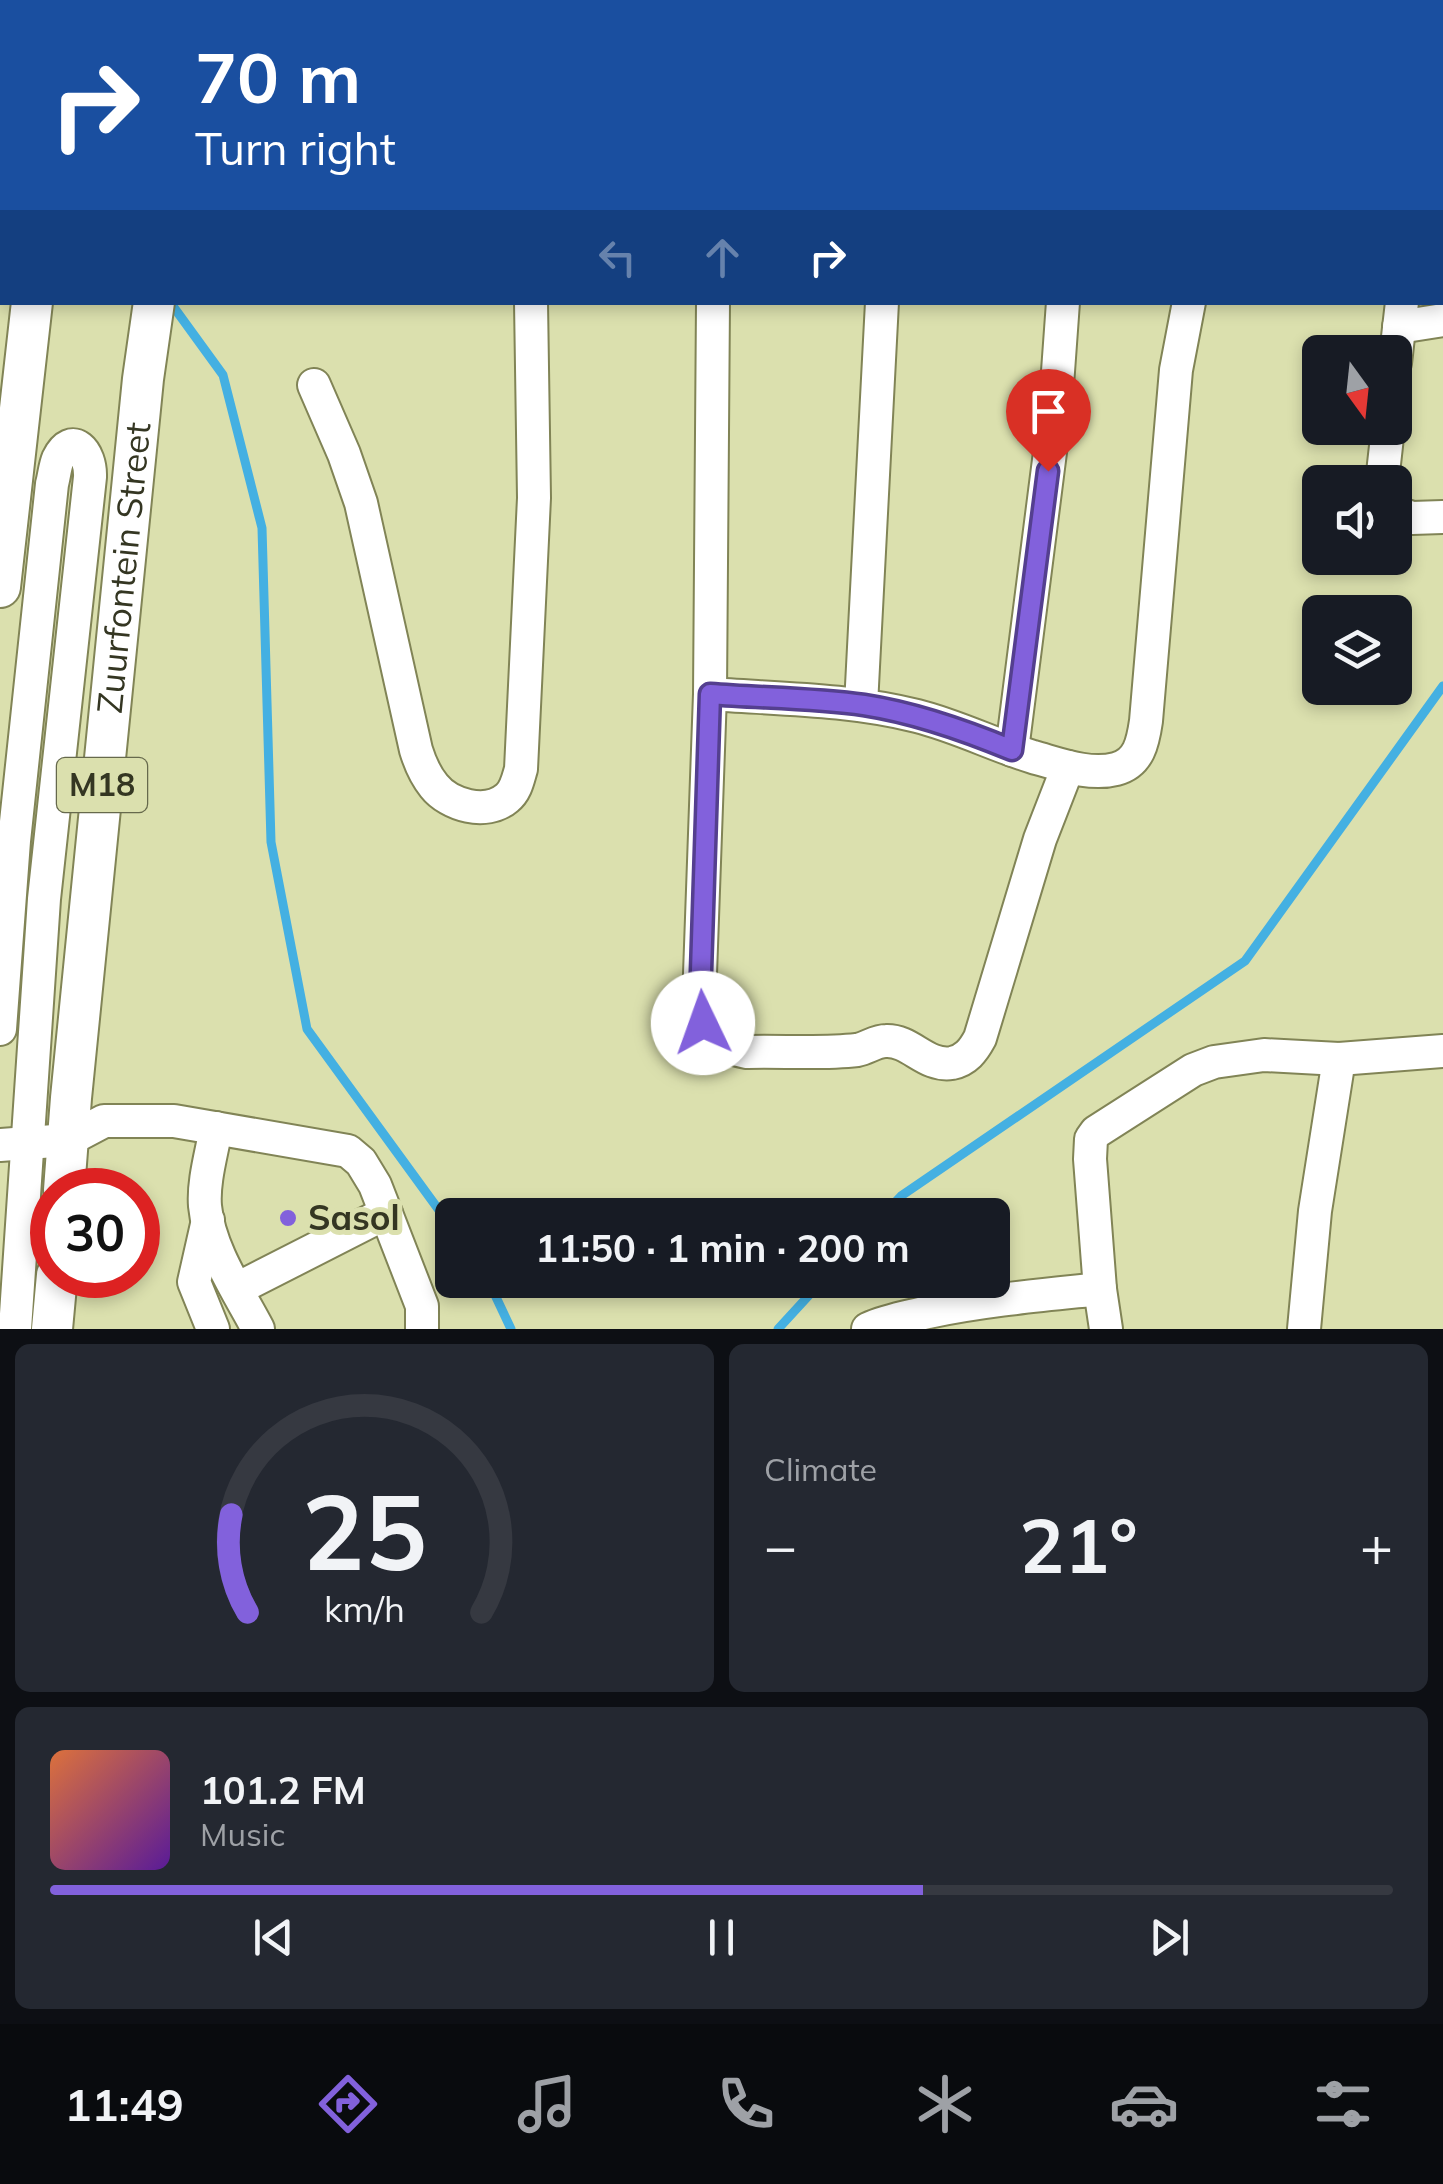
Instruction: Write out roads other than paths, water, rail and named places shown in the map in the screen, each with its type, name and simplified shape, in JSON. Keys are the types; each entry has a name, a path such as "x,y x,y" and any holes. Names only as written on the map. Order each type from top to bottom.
{"main road":[{"path":"0,587 11,386 31,305"},
{"name":"Zuurfontein Street","path":"66,1168 68,1140 34,1095 154,305"},
{"path":"52,1329 55,1298"}],"street":[{"path":"314,385 361,502 423,770 436,789 453,802 474,807 493,805 507,798 521,770 534,498 531,305"},
{"path":"714,305 710,694 700,1002 708,1035 718,1043 747,1052 857,1050 885,1041 936,1062 964,1059 980,1038 1040,839 1068,767"},
{"path":"861,705 882,305"},
{"path":"1012,750 1055,413 1063,305"},
{"path":"710,694 861,705 920,717 1068,767 1096,771 1129,764 1138,754 1143,737 1176,370 1188,305"},
{"path":"1401,315 1443,320"},
{"path":"0,1030 14,841 52,484 63,452 78,447 89,459 90,477 44,899 34,1095 14,1145 15,1329"},
{"path":"1412,518 1443,517"},
{"path":"1106,1329 1090,1159 1091,1139 1096,1132 1176,1080 1214,1062 1264,1055 1338,1059 1443,1051"},
{"path":"1304,1329 1315,1211 1338,1059"},
{"path":"34,1095 104,1121 174,1121 348,1151 375,1185 422,1306 422,1329"},
{"path":"14,1145 68,1140 104,1121"},
{"path":"216,1128 204,1202 217,1249 258,1329"},
{"path":"238,1289 386,1213"},
{"path":"189,1329 194,1282 208,1220"},
{"path":"194,1282 213,1329"},
{"path":"868,1329 891,1320 976,1304 1100,1289"}],"waterway":[{"path":"172,305 223,375 262,528 271,842 307,1029 435,1205"},
{"path":"899,1198 1245,961 1443,686"},
{"path":"496,1298 511,1329"},
{"path":"778,1329 806,1298"}],"place":[{"name":"Sasol","path":"288,1218"}]}
